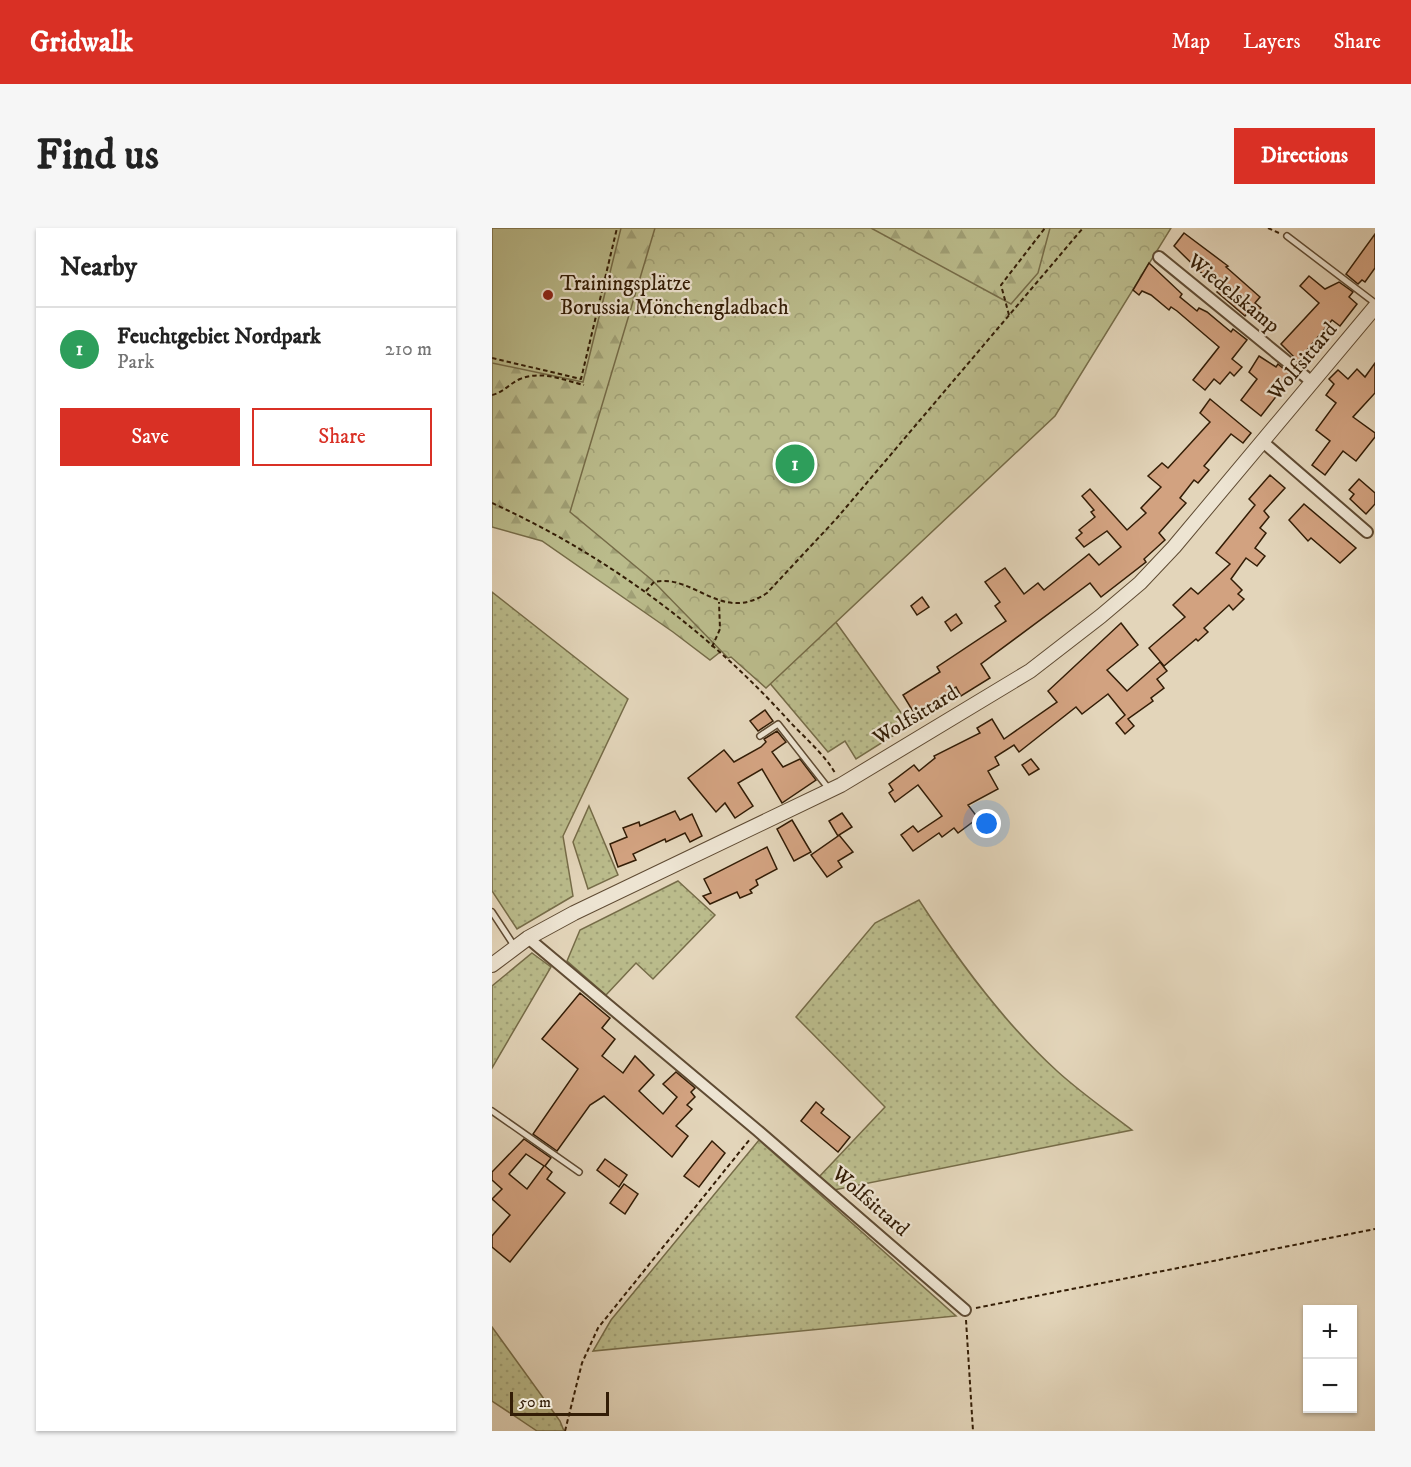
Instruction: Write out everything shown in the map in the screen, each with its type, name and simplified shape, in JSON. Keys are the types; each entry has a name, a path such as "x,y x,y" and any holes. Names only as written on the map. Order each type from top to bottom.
{"street":[{"name":"Wiedelskamp","path":"1160,257 1312,382"},
{"name":"Wolfsittard","path":"492,965 528,938 574,913 836,788 1030,671 1067,644 1140,583 1174,548 1375,305"},
{"path":"1263,442 1367,532"},
{"name":"Wolfsittard","path":"528,938 757,1130 965,1310"}],"lane":[{"name":"Wolfsittard","path":"1287,236 1375,305"},
{"path":"760,736 778,724 836,788"},
{"path":"492,912 514,947"},
{"path":"492,1111 579,1172"}],"path":[{"path":"492,358 581,379 617,228"},
{"path":"1009,315 1001,285 1045,228"},
{"path":"646,591 654,582 669,581 719,602 735,603 757,599 775,586 837,518 1083,228"},
{"path":"492,395 505,392 517,381 539,374 584,386"},
{"path":"492,503 569,542 646,591 712,647 779,710 834,771 836,788"},
{"path":"712,647 720,629 719,602"},
{"path":"565,1431 582,1363 598,1328 757,1130"},
{"path":"973,1431 965,1310 1375,1229"}],"green space":[{"name":"Trainingsplätze Borussia Mönchengladbach","path":"492,228 621,228 583,382 492,363"},
{"path":"619,228 1154,228 729,645 710,660 542,541 492,527 492,362"},
{"path":"655,228 871,228 1011,304 1038,273 1050,228 1171,228 1055,416 766,688 731,657 728,658 652,580 570,512"},
{"path":"492,592 628,699 563,836 573,896 517,929 492,891"},
{"path":"835,621 910,725 856,759 845,741 828,752 768,681"},
{"path":"589,806 618,875 588,889 573,842"},
{"path":"678,881 715,915 653,979 636,963 606,995 567,961 580,930"},
{"path":"919,900 966,968 1018,1032 1066,1079 1132,1130 834,1190 819,1177 885,1107 796,1017 875,923"},
{"path":"532,953 551,967 492,1068 492,986"},
{"path":"759,1140 956,1316 593,1351 611,1320"},
{"path":"492,1327 560,1421 564,1431 537,1431 492,1401"}],"building":[{"path":"1184,233 1228,266 1226,267 1260,297 1255,303 1261,308 1254,318 1248,312 1245,316 1217,292 1219,290 1174,246"},
{"path":"1375,234 1375,268 1365,282 1362,280 1358,284 1346,274"},
{"path":"1149,263 1182,294 1180,297 1197,311 1199,308 1207,312 1231,332 1233,329 1247,340 1232,359 1242,367 1234,376 1230,372 1220,384 1214,379 1205,390 1193,380 1219,347 1171,307 1169,310 1151,295 1142,291 1139,295 1133,290"},
{"path":"1309,276 1325,289 1339,282 1353,292 1349,297 1357,304 1340,326 1332,320 1298,361 1281,344 1319,303 1300,286"},
{"path":"1259,356 1276,367 1278,364 1292,376 1261,416 1241,400 1257,379 1249,372"},
{"path":"1375,363 1375,393 1353,417 1375,433 1375,437 1356,461 1343,451 1325,475 1312,465 1330,441 1316,430 1336,403 1326,395 1334,384 1329,379 1338,370 1348,379 1357,369 1365,377"},
{"path":"1210,399 1251,433 1243,443 1231,434 1204,466 1209,470 1198,483 1194,480 1180,498 1186,503 1159,533 1165,540 1144,559 1146,562 1101,597 1090,583 981,664 990,678 961,696 956,687 914,713 903,695 940,672 937,667 1006,621 995,606 1000,602 985,582 1005,568 1024,594 1038,583 1044,590 1089,554 1099,565 1121,547 1107,531 1084,547 1076,538 1082,533 1079,530 1095,517 1091,512 1094,510 1082,496 1090,489 1127,530 1146,513 1141,508 1161,487 1148,476 1162,463 1168,468 1210,422 1200,413"},
{"path":"1270,475 1285,488 1264,511 1269,517 1260,528 1266,533 1255,548 1265,556 1257,566 1246,558 1231,579 1242,590 1238,594 1244,599 1233,610 1229,605 1204,628 1208,632 1164,666 1149,648 1185,617 1173,605 1191,588 1198,594 1230,564 1216,553 1255,505 1249,499"},
{"path":"1359,479 1375,493 1375,504 1366,514 1350,499 1354,494 1349,490"},
{"path":"1304,504 1356,548 1340,563 1311,538 1308,541 1289,520"},
{"path":"922,597 929,607 917,615 911,606"},
{"path":"956,614 962,623 951,631 945,622"},
{"path":"1121,623 1138,645 1107,670 1127,691 1160,662 1167,671 1157,679 1164,688 1151,698 1153,701 1128,719 1134,726 1125,734 1116,723 1125,715 1108,694 1082,714 1076,707 1019,752 1014,745 995,757 999,765 988,771 998,789 968,805 978,818 958,833 954,828 942,837 939,833 913,851 901,835 913,826 918,832 942,816 918,785 895,802 889,793 893,790 889,784 914,765 919,771 935,758 934,756 980,733 977,728 992,719 1004,739 1057,702 1048,691"},
{"path":"765,710 773,721 758,731 750,721"},
{"path":"777,731 786,742 772,752 783,767 800,759 816,780 782,803 762,769 738,783 753,806 735,818 725,803 716,812 688,778 724,750 734,762 761,747 766,742 764,739"},
{"path":"1031,759 1039,769 1029,775 1022,765"},
{"path":"675,811 680,820 692,814 702,836 690,842 685,833 666,842 665,839 633,854 636,860 618,867 610,844 627,837 623,828 639,822 640,826"},
{"path":"842,813 852,827 839,835 853,852 838,861 842,867 827,877 811,855 838,836 829,821"},
{"path":"792,820 811,852 794,861 777,829"},
{"path":"767,847 777,869 756,880 758,885 750,890 752,893 740,898 737,892 710,904 703,896 711,893 704,879"},
{"path":"580,993 610,1018 602,1028 615,1039 602,1056 623,1073 635,1056 654,1075 639,1091 663,1114 677,1097 663,1084 676,1072 695,1088 691,1092 695,1097 687,1105 692,1109 676,1126 688,1136 672,1157 604,1096 590,1105 557,1151 533,1134 578,1069 542,1039"},
{"path":"816,1102 824,1109 821,1113 850,1137 838,1152 801,1121"},
{"path":"524,1139 551,1158 545,1166 552,1172 547,1179 565,1193 510,1262 492,1247 492,1236 510,1215 492,1199 502,1189 492,1180 492,1172","holes":["526,1154 544,1166 527,1189 509,1174"]},
{"path":"712,1141 725,1153 699,1187 684,1176"},
{"path":"605,1159 627,1175 619,1187 597,1170"},
{"path":"624,1184 638,1194 625,1214 610,1203"}],"place":[{"name":"Trainingsplätze Borussia Mönchengladbach","path":"548,295"},
{"name":"Feuchtgebiet Nordpark","path":"795,464"}]}
